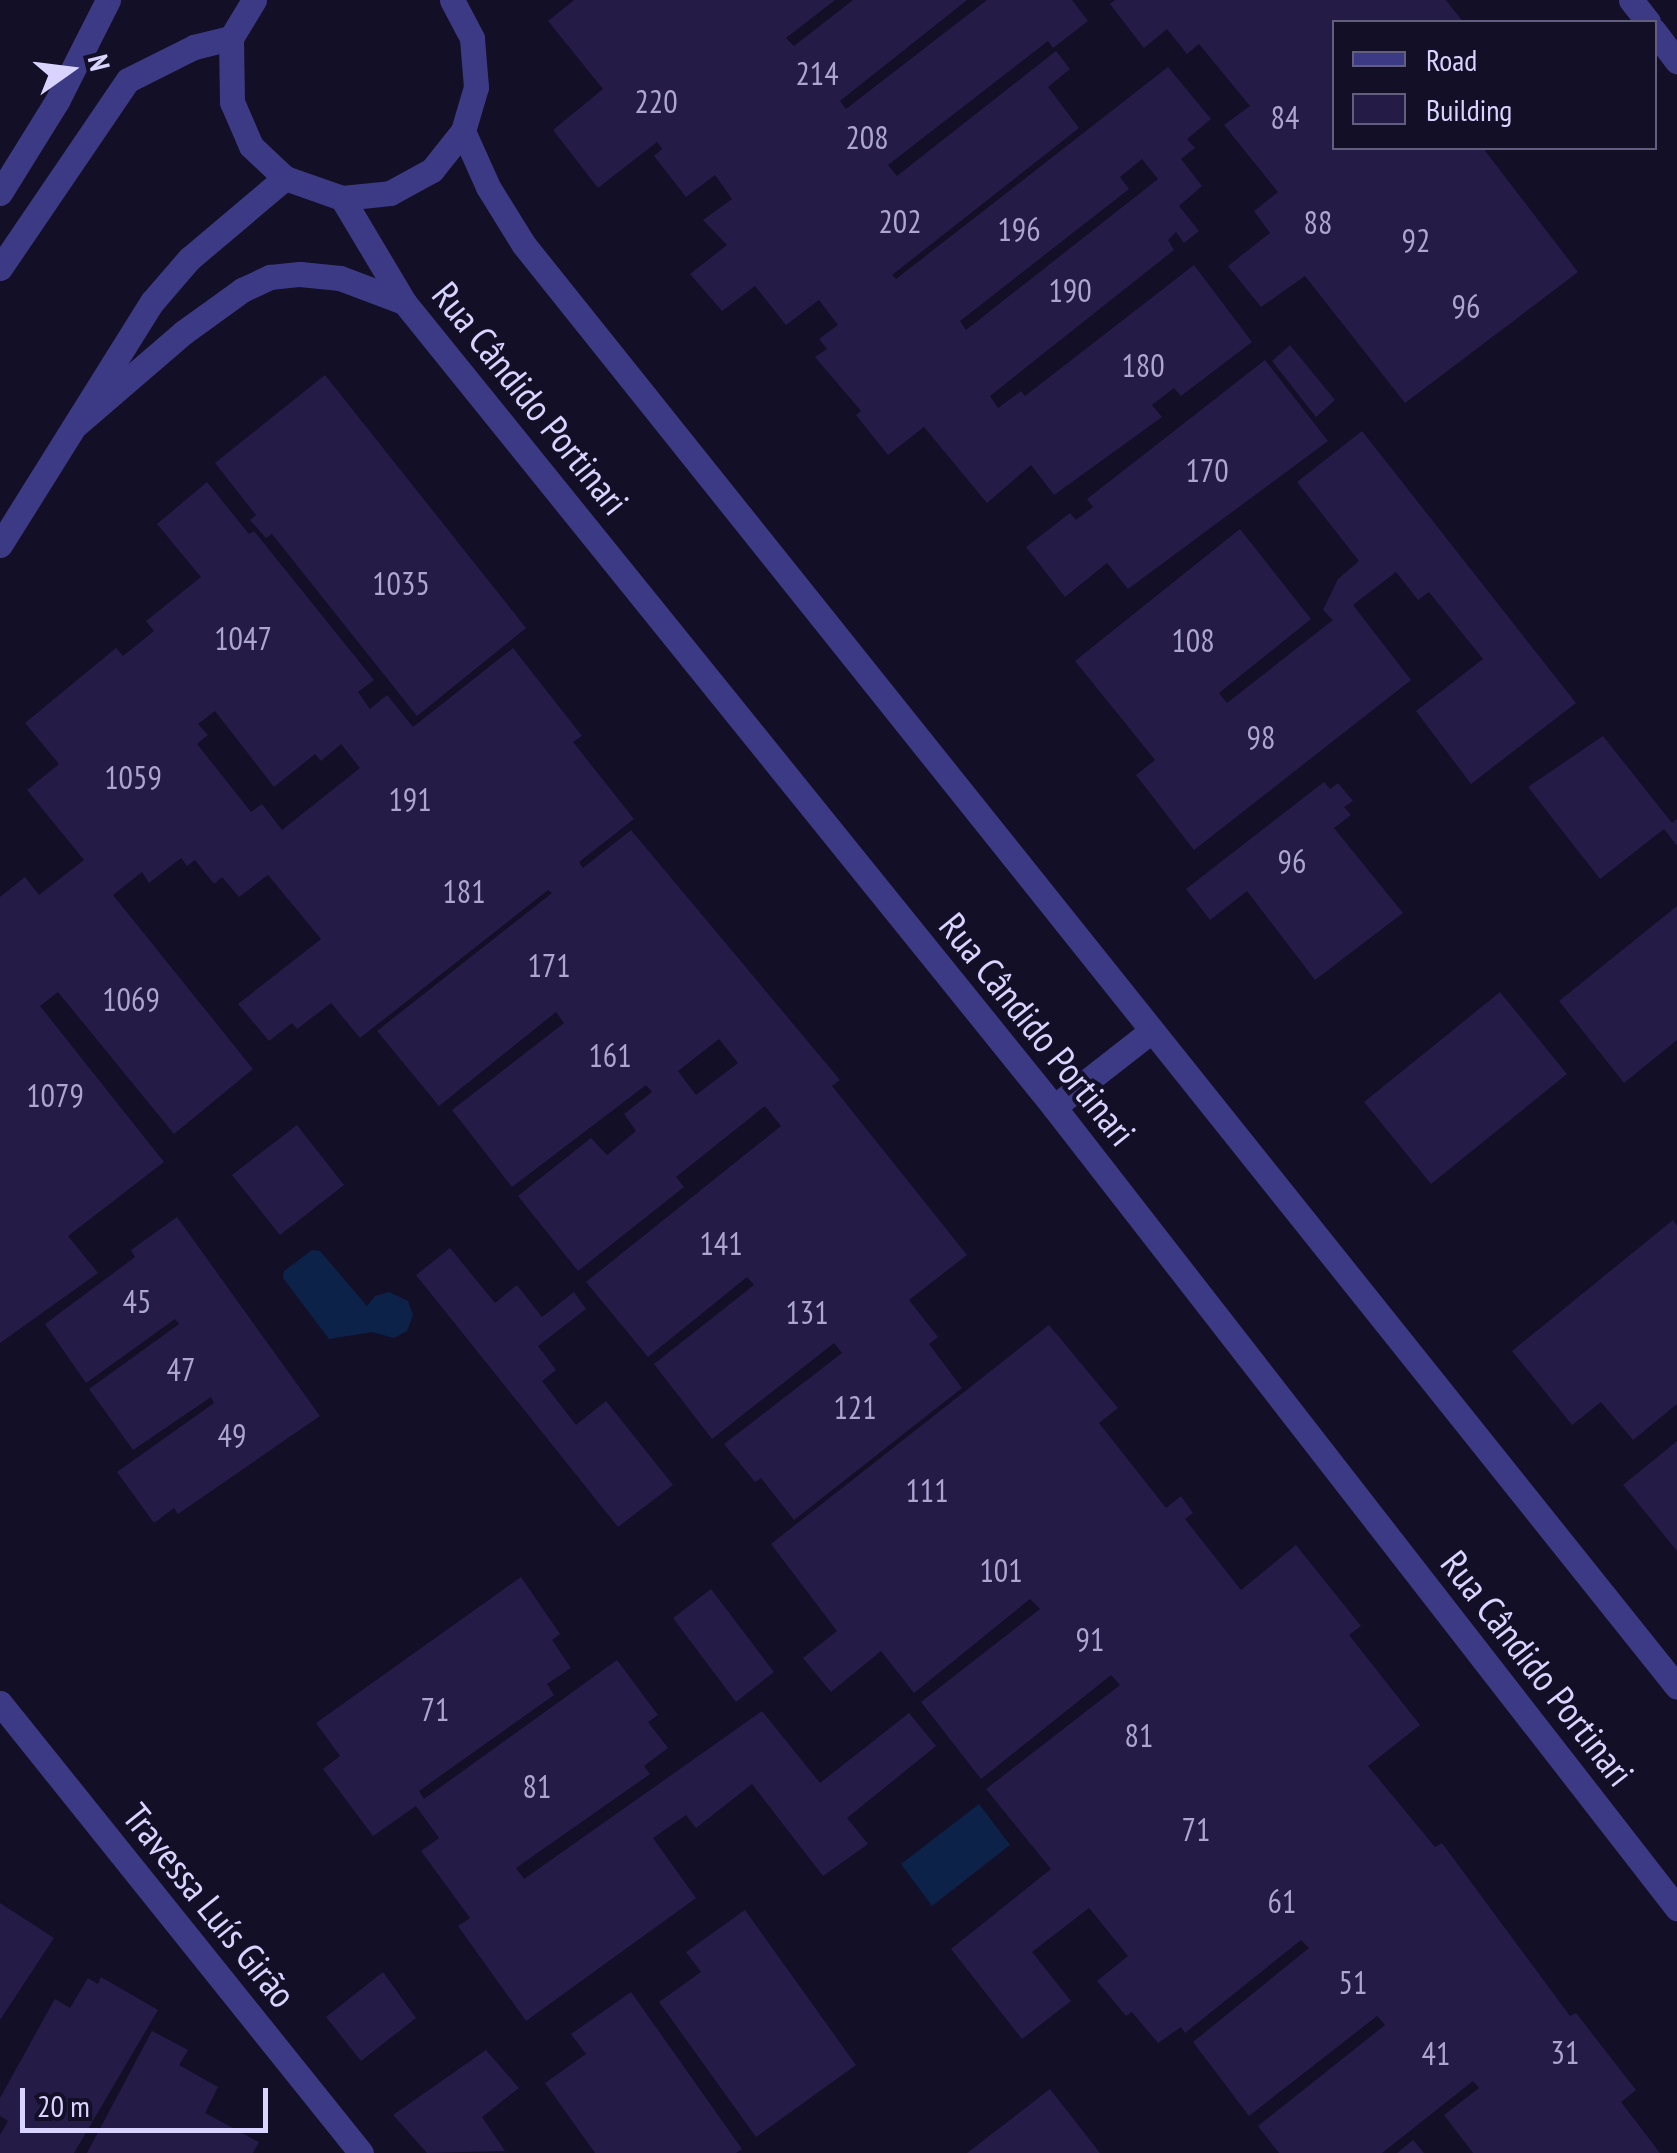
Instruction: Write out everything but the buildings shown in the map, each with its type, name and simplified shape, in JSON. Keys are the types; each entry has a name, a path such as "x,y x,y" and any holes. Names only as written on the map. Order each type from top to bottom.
{"street":[{"path":"0,193 57,101 108,0"},
{"path":"248,3 231,38 232,102 251,146 284,178 342,198 390,193 432,170 463,131 476,87 472,38 452,0"},
{"path":"1630,0 1646,20"},
{"path":"1657,35 1677,61"},
{"path":"0,268 128,80 194,47 231,38"},
{"path":"463,131 488,187 524,245 1677,1688"},
{"path":"0,546 152,302 189,259 284,178"},
{"name":"Rua Cândido Portinari","path":"342,198 404,302 1054,1107 1677,1908"},
{"path":"77,424 184,332 242,290 270,277 300,274 340,278 404,302"},
{"path":"1054,1107 1150,1032"},
{"name":"Travessa Luís Girão","path":"0,1703 361,2153"}],"water":[{"path":"312,1250 320,1251 367,1306 375,1296 389,1292 408,1301 413,1315 407,1331 394,1338 372,1332 329,1339 283,1278 284,1271"},
{"path":"979,1804 1010,1845 932,1906 901,1864"}]}
